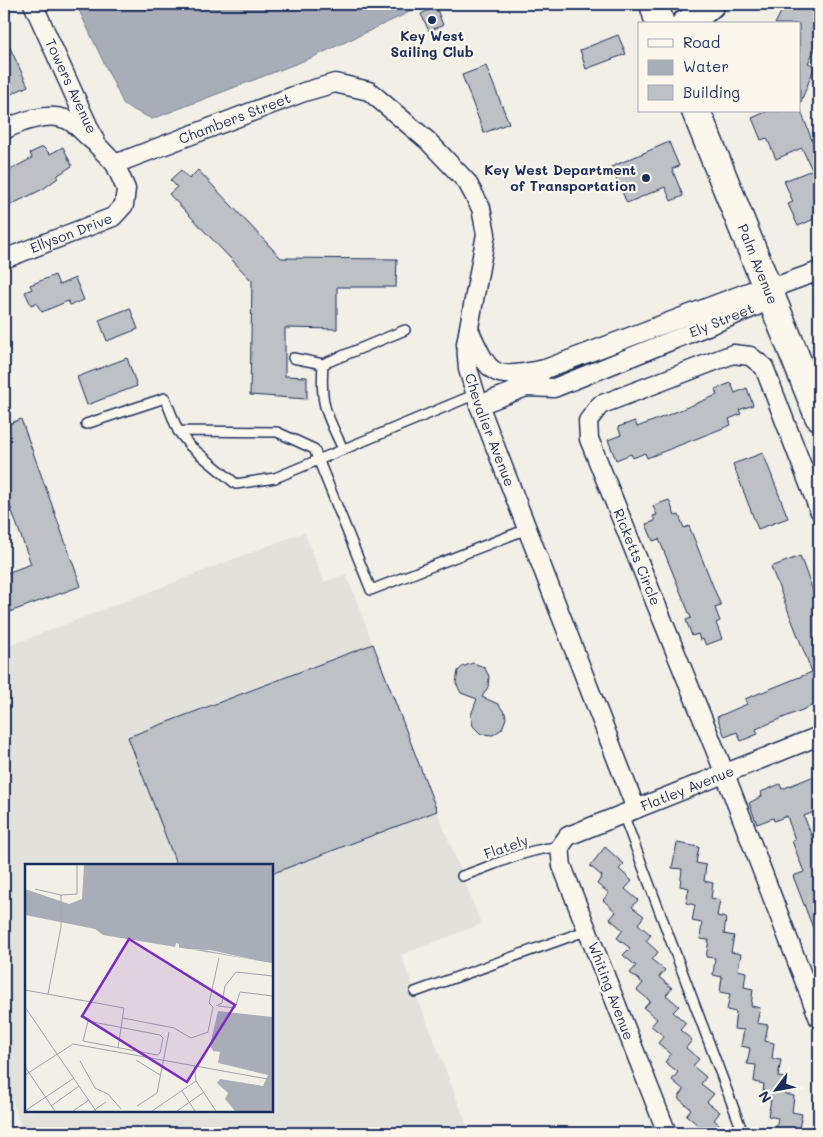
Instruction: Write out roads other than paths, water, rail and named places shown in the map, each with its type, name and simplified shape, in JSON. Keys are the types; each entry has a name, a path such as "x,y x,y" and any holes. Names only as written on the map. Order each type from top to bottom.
{"main road":[{"path":"654,4 659,22"},
{"name":"Palm Avenue","path":"696,112 819,416"}],"street":[{"name":"Towers Avenue","path":"33,4 97,144 115,164"},
{"path":"688,22 696,18 712,4"},
{"name":"Chambers Street","path":"115,164 304,92 335,83 356,87"},
{"name":"Chevalier Avenue","path":"356,87 369,91 428,140 467,182 481,208 486,234 466,344 468,369 629,812"},
{"path":"4,130 16,124 47,117 66,119 97,144"},
{"name":"Ellyson Drive","path":"4,259 113,218 124,206 126,189 115,164"},
{"path":"769,289 819,271"},
{"name":"Ely Street","path":"469,328 482,358 491,369 507,376 545,369 751,291 769,289"},
{"name":"Ely Street","path":"478,400 526,387 554,388 757,306 769,289"},
{"path":"704,309 710,326"},
{"path":"621,340 628,358"},
{"name":"Ricketts Circle","path":"819,510 764,367 750,356 733,354 600,405 588,421 590,439 725,774 819,1019"},
{"name":"Ely Street","path":"526,387 545,369"},
{"name":"Flatley Avenue","path":"560,847 568,836 819,736"},
{"name":"Whiting Avenue","path":"560,847 562,866 667,1133"}],"lane":[{"path":"293,358 324,364 405,330"},
{"path":"324,364 321,395 326,413 343,449"},
{"path":"86,424 165,398 178,431 190,446 236,484 274,478 343,449 478,400"},
{"path":"178,431 277,432 314,450 371,590 527,529"},
{"path":"629,812 743,1133"},
{"name":"Flately","path":"462,876 530,853 560,847"},
{"path":"415,992 588,930"}],"water":[{"path":"76,4 427,4 311,58 152,119 124,105"}],"place":[{"name":"Key West Sailing Club","path":"432,20"},
{"name":"Key West Department of Transportation","path":"646,178"}]}
